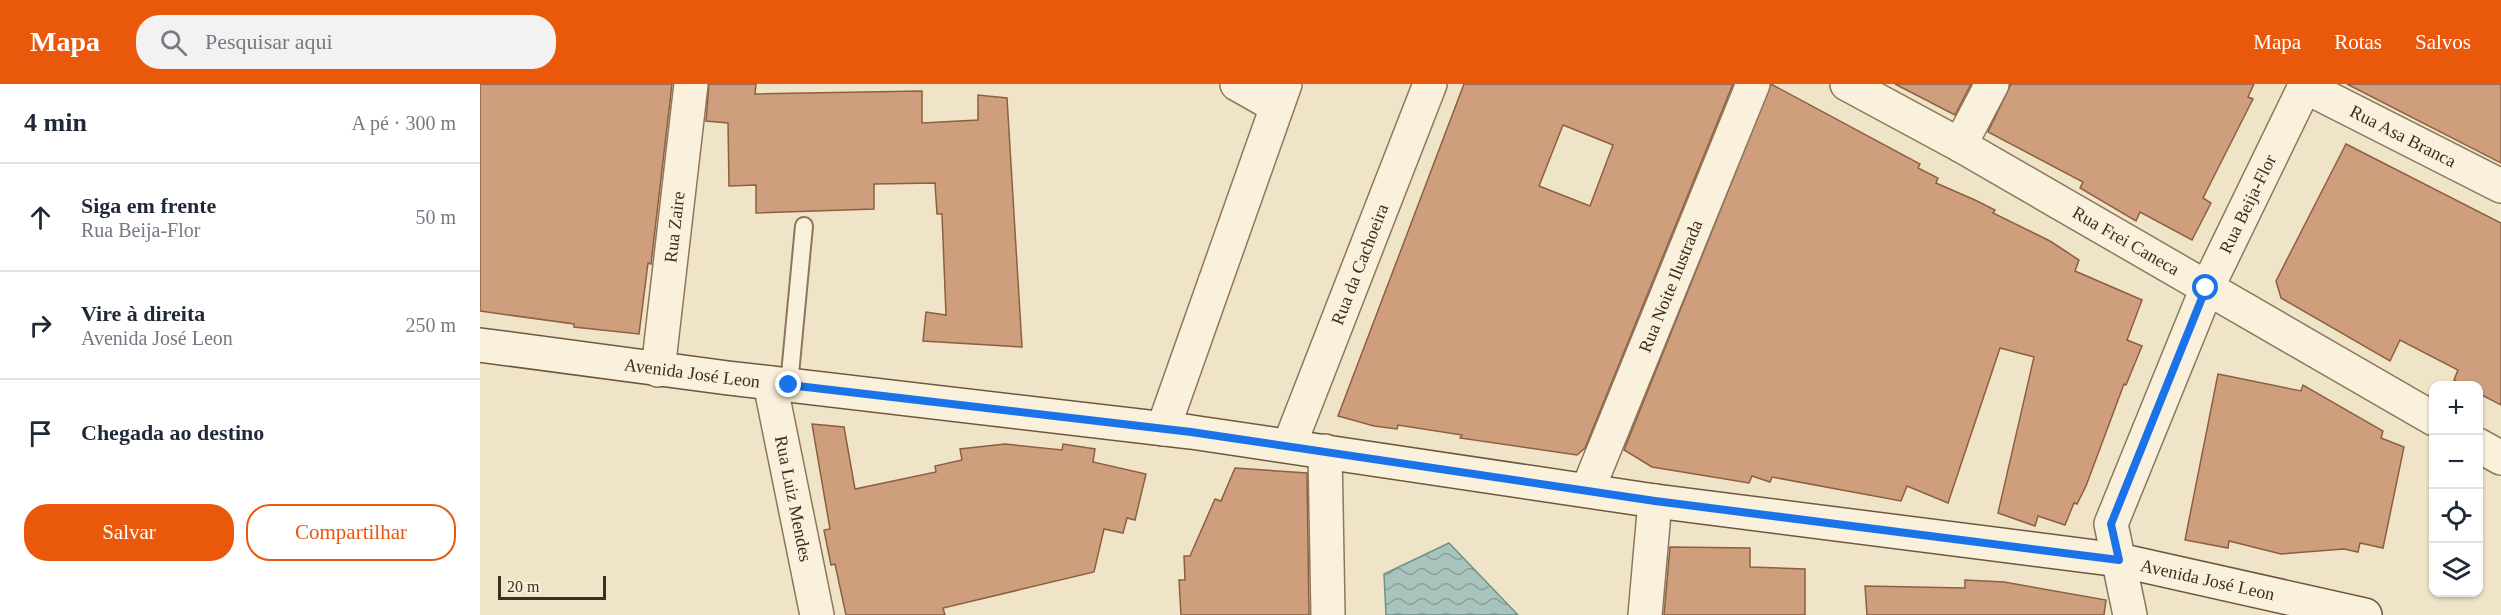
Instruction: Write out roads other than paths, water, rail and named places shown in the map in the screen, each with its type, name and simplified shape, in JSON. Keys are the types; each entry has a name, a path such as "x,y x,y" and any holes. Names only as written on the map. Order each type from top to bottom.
{"street":[{"name":"Rua Zaire","path":"658,370 691,84"},
{"path":"1177,430 1281,95 1236,84"},
{"name":"Rua da Cachoeira","path":"1289,446 1430,84"},
{"name":"Rua Noite Ilustrada","path":"1588,489 1753,84"},
{"name":"Rua Frei Caneca","path":"1847,84 1960,145 2429,417"},
{"path":"1960,145 1992,84"},
{"name":"Rua Asa Branca","path":"2305,85 2501,186"},
{"name":"Rua Beija-Flor","path":"2130,615 2111,524 2206,288 2305,85"},
{"name":"Avenida José Leon","path":"480,345 658,370 1177,430 1588,489 1655,501 2119,560 2365,615"},
{"name":"Rua Luiz Mendes","path":"779,384 817,615"},
{"path":"2483,448 2501,458"},
{"path":"1324,451 1328,615"},
{"path":"1645,615 1655,501"}],"lane":[{"path":"779,384 804,226"}],"water":[{"path":"1449,543 1518,615 1386,615 1384,574"}]}
